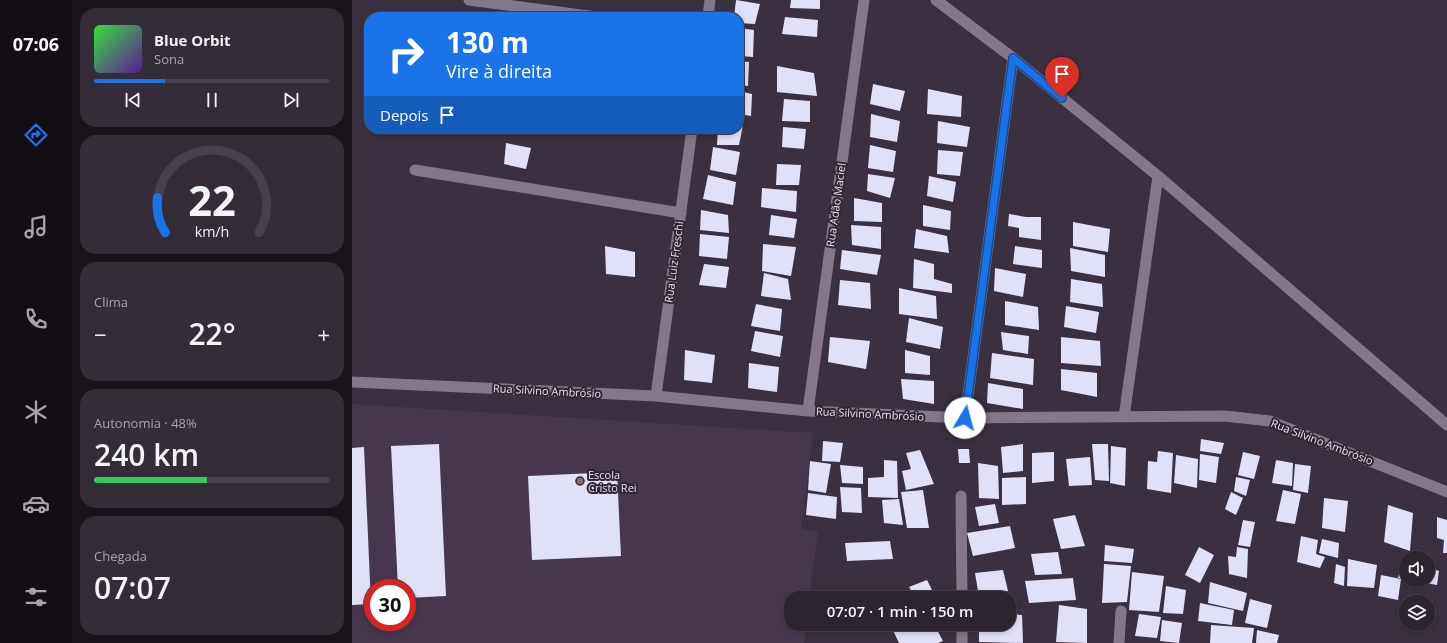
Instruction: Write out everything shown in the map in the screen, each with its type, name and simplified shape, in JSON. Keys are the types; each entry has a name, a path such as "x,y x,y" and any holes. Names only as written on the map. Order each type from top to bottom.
{"street":[{"path":"469,0 559,12"},
{"path":"709,12 710,0"},
{"name":"Rua Adão Maciel","path":"808,411 864,0"},
{"path":"936,0 1013,58 1158,176 1447,425"},
{"path":"965,418 1013,58"},
{"name":"Rua Luiz Freschi","path":"656,396 691,134"},
{"path":"415,170 681,213"},
{"path":"1124,417 1158,176"},
{"name":"Rua Silvino Ambrósio","path":"352,382 656,396 808,411 965,418 1225,416 1270,421 1447,492"},
{"path":"961,496 962,591"},
{"path":"1119,643 1122,611"},
{"path":"962,631 962,643"}],"shaded area":[{"name":"Escola Cristo Rei","path":"352,404 813,433 801,529 818,532 810,591 784,591 784,631 805,631 804,643 352,643"}],"building":[{"path":"736,0 760,4 755,24 744,23 744,12 735,12"},
{"path":"791,0 820,0 820,9 790,8"},
{"path":"785,17 818,20 817,37 782,34"},
{"path":"744,29 754,30 753,57 744,56"},
{"path":"744,62 749,62 748,86 744,86"},
{"path":"777,66 814,73 817,96 777,92"},
{"path":"873,84 905,91 900,111 870,104"},
{"path":"928,89 962,96 961,117 927,114"},
{"path":"744,92 752,94 751,116 744,115"},
{"path":"784,99 810,101 810,122 782,121"},
{"path":"871,114 900,121 897,142 870,137"},
{"path":"938,121 970,127 967,147 937,143"},
{"path":"783,127 806,129 804,149 782,147"},
{"path":"718,134 741,134 739,145 717,145"},
{"path":"506,143 531,148 526,169 504,164"},
{"path":"870,145 896,151 893,172 868,168"},
{"path":"713,147 740,152 736,175 710,170"},
{"path":"938,150 963,152 960,176 937,174"},
{"path":"777,164 801,165 799,185 776,185"},
{"path":"868,174 895,178 890,198 867,191"},
{"path":"708,175 736,182 733,205 703,199"},
{"path":"929,176 956,182 953,202 927,196"},
{"path":"762,188 797,191 796,212 761,207"},
{"path":"854,198 882,203 882,222 854,221"},
{"path":"923,205 951,211 950,230 923,226"},
{"path":"701,210 728,215 729,233 700,230"},
{"path":"1009,214 1026,217 1041,217 1041,240 1019,237 1019,228 1008,226"},
{"path":"771,215 797,219 794,238 769,235"},
{"path":"1073,222 1110,229 1108,252 1073,246"},
{"path":"851,225 881,227 881,249 852,245"},
{"path":"916,229 947,236 949,253 914,248"},
{"path":"700,234 729,237 727,259 699,256"},
{"path":"763,244 796,247 791,276 762,271"},
{"path":"605,246 635,252 635,277 606,274"},
{"path":"1015,246 1042,250 1042,268 1013,264"},
{"path":"1070,248 1105,255 1105,277 1071,271"},
{"path":"842,250 881,255 877,275 840,269"},
{"path":"914,259 934,264 934,279 952,284 952,293 913,288"},
{"path":"704,264 729,267 726,288 699,285"},
{"path":"995,268 1026,274 1023,297 994,291"},
{"path":"764,273 788,279 791,300 761,296"},
{"path":"1071,279 1102,284 1103,307 1070,302"},
{"path":"840,280 870,283 871,309 838,305"},
{"path":"899,288 936,296 937,319 899,314"},
{"path":"1005,301 1038,307 1039,330 1005,325"},
{"path":"756,304 782,309 780,331 751,326"},
{"path":"1066,306 1099,312 1096,333 1064,327"},
{"path":"909,318 943,327 940,349 906,342"},
{"path":"755,331 783,336 780,357 751,351"},
{"path":"1001,332 1029,336 1028,354 1003,350"},
{"path":"830,337 870,341 866,369 828,362"},
{"path":"1061,337 1100,341 1101,366 1061,363"},
{"path":"685,350 715,355 712,383 684,380"},
{"path":"905,350 930,356 930,375 905,373"},
{"path":"992,353 1034,359 1033,385 990,378"},
{"path":"749,363 779,367 777,392 748,388"},
{"path":"1061,369 1097,373 1097,397 1061,390"},
{"path":"901,379 934,381 934,404 903,399"},
{"path":"988,383 1023,389 1023,409 987,403"},
{"path":"1201,439 1224,443 1221,454 1200,451"},
{"path":"823,441 843,443 840,462 822,461"},
{"path":"439,444 446,596 416,598 416,579 398,579 391,446"},
{"path":"1023,444 1023,471 1003,473 1001,447"},
{"path":"1092,444 1108,444 1109,481 1095,480"},
{"path":"1111,446 1126,448 1125,486 1110,483"},
{"path":"364,447 370,579 364,579 364,604 352,605 352,448"},
{"path":"958,449 969,449 970,463 959,463"},
{"path":"920,450 934,484 906,490 902,471 911,469 906,453"},
{"path":"1158,451 1173,453 1171,493 1147,489 1148,461 1157,462"},
{"path":"1054,452 1054,481 1032,483 1032,453"},
{"path":"1243,452 1260,456 1254,479 1238,475"},
{"path":"1200,454 1219,457 1216,483 1199,480"},
{"path":"1176,455 1198,459 1197,488 1174,483"},
{"path":"1090,457 1092,485 1069,486 1066,459"},
{"path":"884,460 897,461 898,498 868,497 868,478 884,477"},
{"path":"1276,460 1293,463 1292,486 1272,483"},
{"path":"810,461 831,464 826,493 808,490"},
{"path":"978,463 998,466 999,499 979,498"},
{"path":"1295,464 1311,466 1308,493 1293,490"},
{"path":"840,465 863,467 863,484 842,483"},
{"path":"617,472 621,556 532,560 528,476"},
{"path":"1026,477 1026,504 1002,505 1002,478"},
{"path":"1236,477 1250,480 1246,496 1234,491"},
{"path":"840,487 861,488 862,513 842,512"},
{"path":"923,490 929,528 907,528 901,492"},
{"path":"1283,490 1301,494 1295,524 1276,521"},
{"path":"1231,492 1243,498 1236,515 1225,509"},
{"path":"808,493 837,497 836,519 806,515"},
{"path":"1324,498 1348,501 1345,532 1322,528"},
{"path":"899,499 903,525 884,523 882,500"},
{"path":"995,504 999,523 979,526 975,507"},
{"path":"1388,505 1413,513 1410,551 1384,542"},
{"path":"1075,515 1085,546 1061,549 1053,519"},
{"path":"1437,517 1447,520 1447,553 1443,553 1444,540 1437,538"},
{"path":"1243,520 1255,522 1250,547 1238,545"},
{"path":"1010,526 1015,548 973,556 967,533"},
{"path":"1301,536 1318,540 1316,554 1325,557 1320,568 1297,562"},
{"path":"1322,539 1339,543 1338,558 1319,553"},
{"path":"890,541 893,559 847,561 845,543"},
{"path":"1105,545 1134,549 1132,563 1104,561"},
{"path":"1199,547 1214,555 1200,583 1185,575"},
{"path":"1237,547 1248,549 1247,578 1229,574 1228,556 1236,557"},
{"path":"1058,552 1062,574 1035,575 1031,554"},
{"path":"1348,559 1377,565 1374,588 1347,586"},
{"path":"1104,564 1131,566 1127,602 1102,603"},
{"path":"1336,564 1345,567 1344,586 1334,583"},
{"path":"1003,570 1008,591 978,591 975,573"},
{"path":"1435,570 1439,571 1437,585 1435,585"},
{"path":"1132,572 1164,576 1159,612 1129,610"},
{"path":"1381,575 1399,579 1400,587 1398,600 1378,596"},
{"path":"1073,578 1076,600 1029,603 1025,581"},
{"path":"927,580 932,591 911,591 909,587"},
{"path":"1210,582 1247,593 1243,611 1208,603"},
{"path":"1166,586 1186,590 1183,614 1163,613"},
{"path":"1250,599 1272,605 1267,628 1245,623"},
{"path":"1200,603 1234,610 1232,625 1198,621"},
{"path":"1059,605 1087,609 1087,643 1056,642"},
{"path":"1139,614 1161,617 1157,638 1135,636"},
{"path":"1016,615 1022,615 1023,643 979,642 979,631 1016,631"},
{"path":"1162,620 1182,623 1179,643 1160,641"},
{"path":"1211,625 1254,628 1252,643 1210,643"},
{"path":"1257,630 1279,635 1277,643 1256,643"},
{"path":"893,631 938,631 943,641 938,643 899,643"}],"place":[{"name":"Escola Cristo Rei","path":"580,481"}],"route":[{"path":"965,418 1013,58 1062,98"}]}
